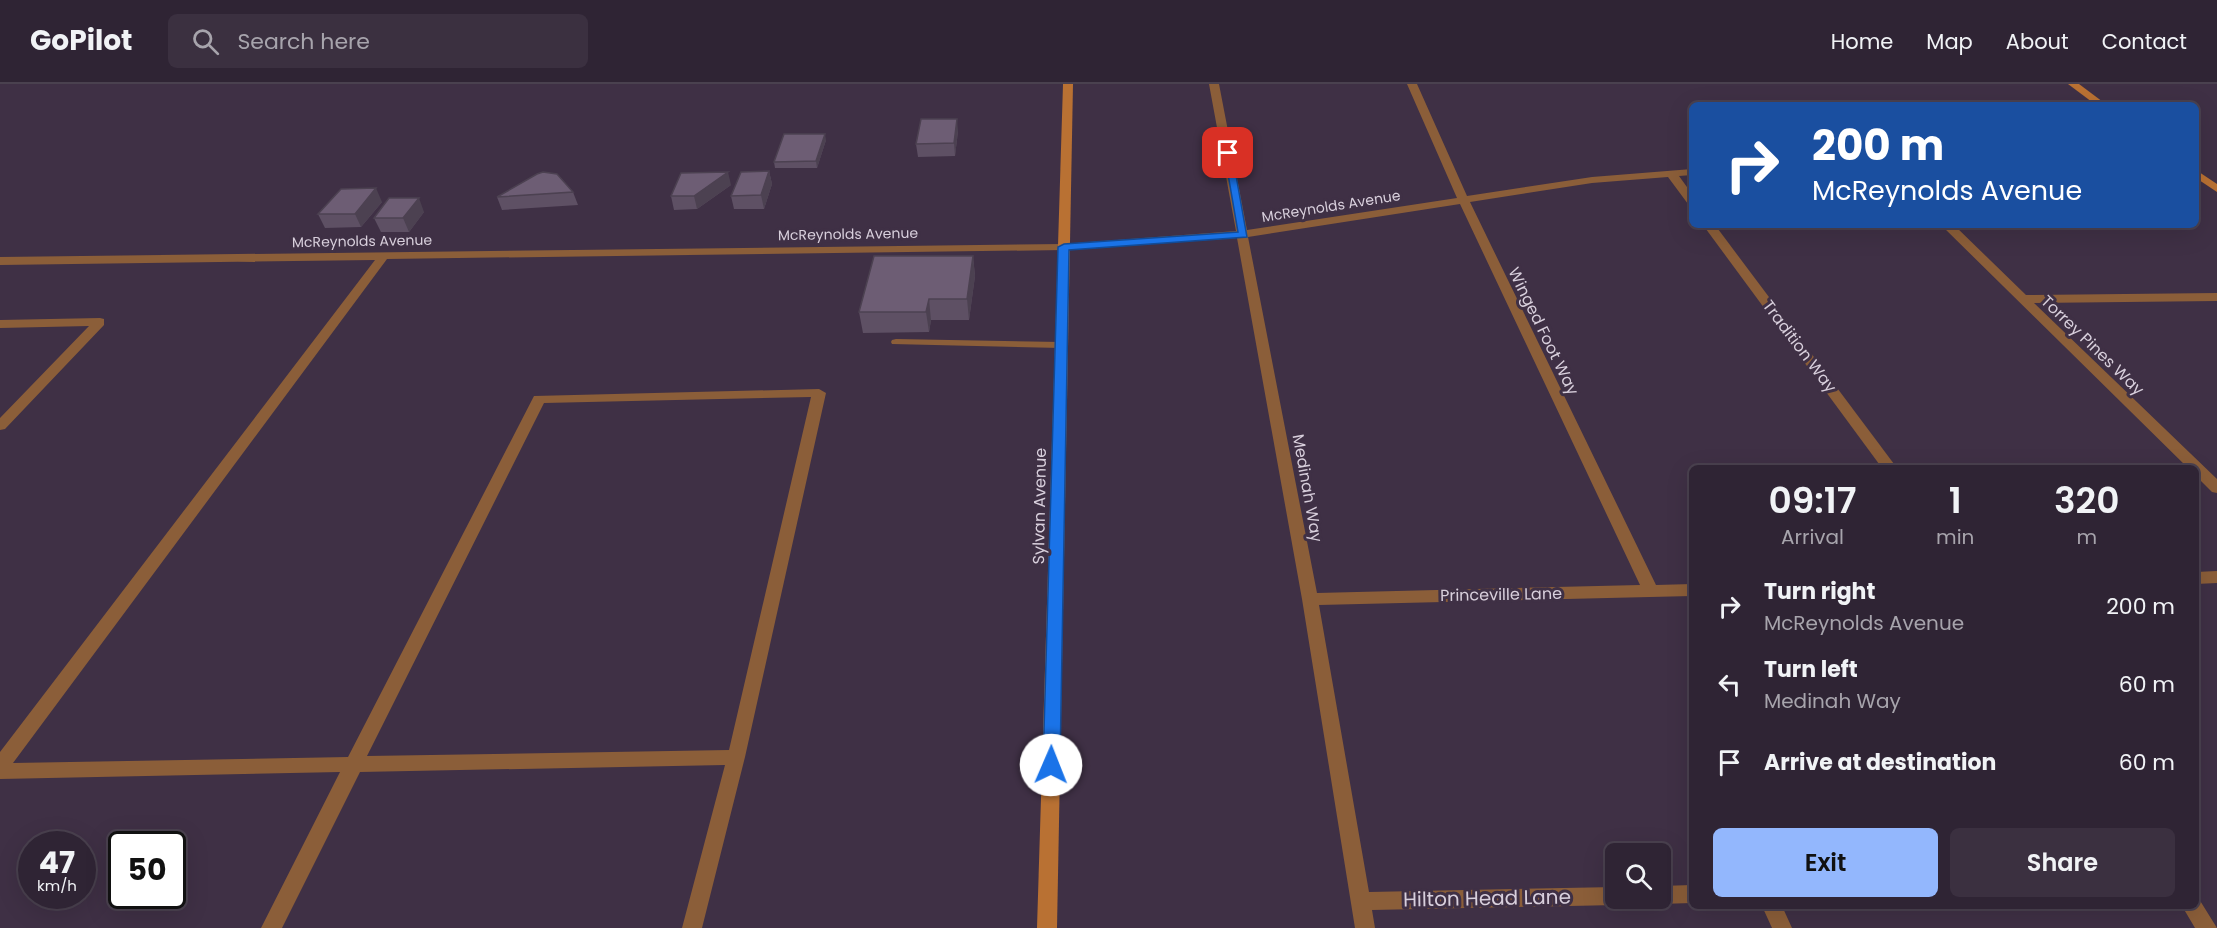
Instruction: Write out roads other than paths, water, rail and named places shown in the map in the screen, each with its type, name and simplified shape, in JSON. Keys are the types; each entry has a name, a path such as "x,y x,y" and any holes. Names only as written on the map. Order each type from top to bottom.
{"main road":[{"name":"Sylvan Avenue","path":"1047,928 1068,84"},
{"path":"2073,84 2098,102"},
{"path":"2199,175 2217,189"}],"street":[{"name":"Medinah Way","path":"1214,84 1244,234 1310,599 1365,928"},
{"name":"Winged Foot Way","path":"1412,84 1464,201 1650,590"},
{"path":"1670,172 1689,198"},
{"name":"McReynolds Avenue","path":"0,261 1064,247 1244,234 1592,180 1689,172"},
{"name":"Tradition Way","path":"1711,228 1888,465"},
{"name":"Torrey Pines Way","path":"1950,228 2193,465"},
{"path":"0,768 384,256"},
{"path":"2023,299 2217,297"},
{"path":"0,324 100,322 0,426"},
{"path":"271,928 539,399 819,393 736,757 692,928"},
{"name":"Torrey Pines Way","path":"2199,470 2217,488"},
{"path":"2199,578 2217,577"},
{"name":"Princeville Lane","path":"1310,599 1689,590"},
{"path":"0,768 736,757"},
{"path":"1671,895 1689,894"},
{"name":"Hilton Head Lane","path":"1359,901 1605,896"},
{"path":"1773,909 1782,928"},
{"path":"2194,909 2207,928"}],"lane":[{"path":"896,342 1061,345"}]}
